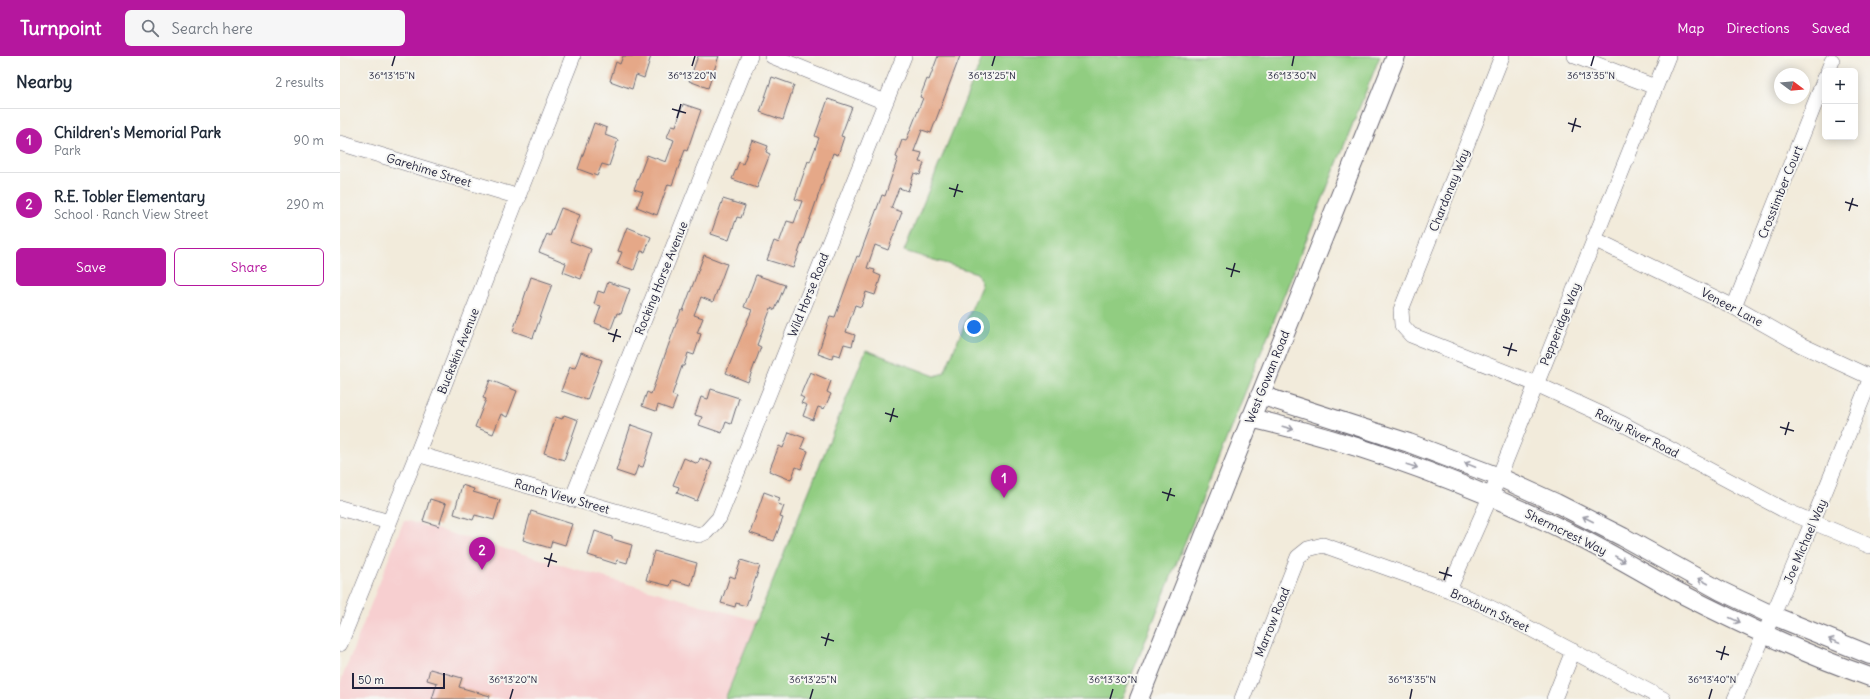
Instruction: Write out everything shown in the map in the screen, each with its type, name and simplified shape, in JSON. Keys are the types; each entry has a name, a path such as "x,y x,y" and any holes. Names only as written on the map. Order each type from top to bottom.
{"street":[{"name":"Buckskin Avenue","path":"340,644 519,197 573,56"},
{"name":"Rocking Horse Avenue","path":"572,499 750,56"},
{"path":"772,56 885,102"},
{"name":"Wild Horse Road","path":"706,532 719,518 904,56"},
{"name":"West Gowan Road","path":"1139,699 1250,418 1396,56"},
{"name":"Chardonay Way","path":"1402,325 1401,310 1502,56"},
{"path":"1575,56 1655,87"},
{"name":"Pepperidge Way","path":"1449,590 1499,477 1668,56"},
{"name":"Crosstimber Court","path":"1734,307 1822,86"},
{"name":"Garehime Street","path":"340,144 519,197"},
{"name":"Veneer Lane","path":"1594,240 1734,307 1801,345 1870,376"},
{"name":"Rainy River Road","path":"1402,325 1411,335 1536,384 1623,424 1782,509 1870,546"},
{"name":"Joe Michael Way","path":"1735,699 1774,616 1870,380"},
{"name":"Shermcrest Way","path":"1260,395 1410,443 1499,477 1581,515 1721,591 1774,616 1870,655"},
{"name":"Shermcrest Way","path":"1250,418 1362,449 1431,472 1490,496 1581,538 1679,592 1765,634 1809,654 1870,677"},
{"name":"Ranch View Street","path":"417,454 699,534 706,532"},
{"path":"340,508 389,522"},
{"name":"Broxburn Street","path":"1308,549 1323,545 1449,590 1491,608 1663,699"},
{"name":"Marrow Road","path":"1242,699 1298,557 1308,549"},
{"path":"1554,699 1573,651"}],"shaded area":[{"path":"404,520 757,621 725,699 340,699 340,683"}],"green space":[{"path":"983,56 1380,56 1122,699 725,699 866,350 935,376 944,373 982,284 977,273 904,251"}],"building":[{"path":"623,56 651,56 644,78 636,75 632,89 610,81 616,62 620,64"},
{"path":"698,56 719,56 708,88 689,81"},
{"path":"938,56 960,56 931,133 922,130 914,151 922,153 919,162 924,163 920,175 914,173 908,191 899,188 891,208 902,212 888,250 875,245 867,268 875,270 874,273 881,276 875,295 866,292 861,307 855,305 846,332 855,335 852,346 844,344 840,356 833,354 832,359 818,354 830,316 835,317 857,256 859,257 882,195 885,196 898,158 896,157 902,140 906,141 923,98 920,97 927,79 929,80"},
{"path":"772,77 794,85 783,120 760,112"},
{"path":"828,99 852,107 841,136 844,137 838,155 833,153 793,268 767,260 774,241 779,243 787,221 794,223 802,201 795,199 808,161 810,162 819,138 815,136"},
{"path":"683,104 701,110 687,151 685,150 672,185 668,184 657,215 637,207 643,192 634,189 647,155 666,162 674,140 667,137 672,125 676,126"},
{"path":"594,123 607,128 605,135 618,140 609,166 602,164 597,176 578,169"},
{"path":"752,140 768,146 766,152 770,154 757,188 732,179 739,162 743,164"},
{"path":"723,199 745,206 741,218 737,217 729,240 711,234"},
{"path":"561,208 580,215 570,241 591,249 581,279 563,272 566,263 539,252 547,234 550,236"},
{"path":"627,227 651,237 645,252 641,251 634,270 617,264 622,252 618,251"},
{"path":"704,255 727,264 713,302 701,297 694,315 703,318 697,333 701,334 694,355 688,353 684,366 682,366 672,395 677,397 672,410 658,405 656,411 642,406 647,392 651,394 681,310 683,311"},
{"path":"756,275 785,285 775,310 771,308 757,345 761,347 748,382 726,373 752,310 744,307"},
{"path":"531,277 552,284 533,338 513,331"},
{"path":"608,282 630,289 621,314 617,313 611,329 595,323 601,306 594,304 598,291 604,293"},
{"path":"581,352 602,360 587,400 561,391 570,367 575,368"},
{"path":"810,372 831,381 827,392 831,394 824,409 818,407 813,420 803,416 807,405 801,403 804,398 800,396"},
{"path":"490,380 517,391 507,417 501,414 493,434 475,427 486,399 483,398"},
{"path":"711,389 739,398 731,424 726,422 722,433 699,425 702,417 695,415 701,397 708,399"},
{"path":"564,415 578,420 564,460 544,453 556,417 562,419"},
{"path":"631,425 654,433 643,467 638,466 634,477 616,471"},
{"path":"789,432 805,438 801,448 808,451 801,469 796,467 791,480 769,471 779,446 783,448"},
{"path":"684,458 698,464 700,458 712,463 697,501 677,493 679,487 673,485"},
{"path":"462,485 474,489 473,492 500,500 494,520 475,515 473,520 454,514"},
{"path":"764,492 780,498 778,504 784,506 780,517 783,518 774,541 750,533"},
{"path":"430,499 446,504 439,526 423,521"},
{"path":"531,511 572,524 565,545 552,541 550,548 523,540"},
{"path":"595,531 612,537 612,539 632,545 627,563 617,560 616,564 588,555"},
{"path":"654,551 697,563 691,585 672,580 670,586 646,580"},
{"path":"741,560 760,566 746,606 736,603 735,607 721,603 730,576 735,578"},
{"path":"430,669 462,678 459,687 490,696 489,699 432,699 437,683 427,680"}],"place":[{"name":"Children's Memorial Park","path":"1004,498"},
{"name":"R.E. Tobler Elementary","path":"482,570"}]}
